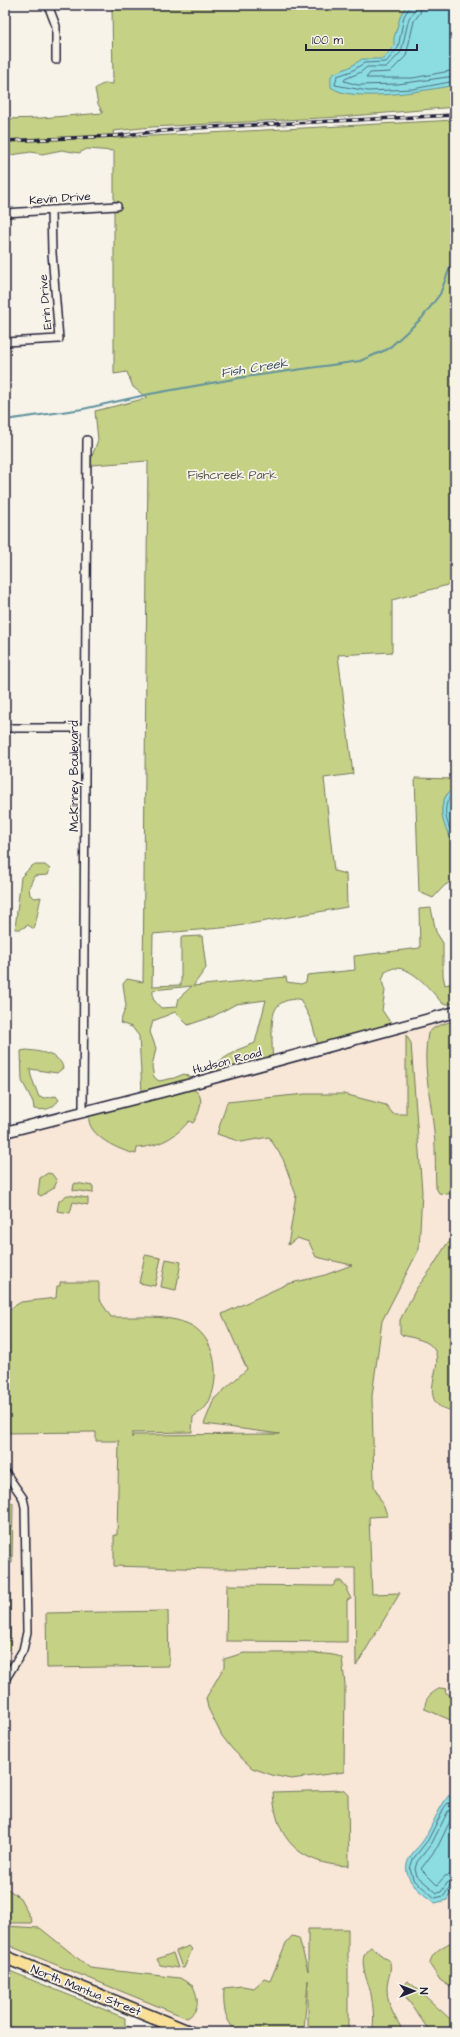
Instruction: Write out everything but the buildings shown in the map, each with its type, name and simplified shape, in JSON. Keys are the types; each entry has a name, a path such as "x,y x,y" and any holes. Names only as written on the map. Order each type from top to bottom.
{"main road":[{"name":"North Mantua Street","path":"5,1957 186,2032"}],"street":[{"path":"48,5 56,26 56,60"},
{"name":"Kevin Drive","path":"5,213 117,206"},
{"name":"Erin Drive","path":"5,342 59,339 52,253 51,210"},
{"name":"McKinney Boulevard","path":"83,1113 88,440"},
{"path":"5,728 85,728"},
{"name":"Hudson Road","path":"5,1132 83,1113 455,1012"},
{"path":"5,1472 24,1503 27,1601 26,1641 21,1655 5,1680"}],"shaded area":[{"path":"455,1015 455,2032 210,2032 5,1947 5,1131"}],"green space":[{"name":"Fishcreek Park","path":"112,5 455,5 455,107 340,117 152,127 113,131 114,138 455,120 455,583 392,600 392,652 338,655 353,774 324,778 334,871 346,874 347,907 232,927 153,934 152,986 181,985 181,937 202,936 206,968 193,986 286,977 287,982 301,984 306,982 307,975 355,970 354,956 420,948 419,909 431,908 436,932 443,943 443,975 445,985 453,983 455,980 455,1004 443,1004 422,981 408,971 393,968 385,972 382,981 385,991 382,1010 392,1025 318,1045 311,1020 300,999 285,1001 276,1008 274,1013 272,1026 273,1059 210,1075 212,1066 237,1050 255,1043 266,1000 236,1004 212,1017 188,1025 175,1012 153,1021 150,1032 156,1048 152,1067 154,1077 159,1081 184,1074 189,1076 190,1080 142,1093 139,1036 132,1027 120,1023 126,1006 123,984 127,979 143,982 148,461 91,465 92,456 98,440 95,411 147,398 133,387 127,372 114,374 114,151 87,149 79,153 62,150 42,154 31,152 5,156 5,119 41,118 103,113 98,104 95,89 103,84 113,84","holes":["192,986 179,998 177,1007 161,1008 153,999 153,990"]},
{"path":"415,778 453,779 454,788 445,798 442,810 446,829 455,845 455,879 444,886 433,898 419,892"},
{"path":"33,865 45,865 50,869 48,875 34,876 29,888 30,895 35,898 41,897 35,926 34,929 28,925 21,929 15,929 21,877"},
{"path":"455,1020 455,1193 447,1194 439,1193 436,1188 435,1139 427,1078 426,1045 428,1033 435,1027"},
{"path":"406,1035 411,1043 422,1192 419,1249 382,1321 372,1396 374,1486 388,1516 369,1517 372,1594 400,1593 356,1666 355,1568 212,1569 114,1566 114,1535 117,1535 119,1441 96,1441 96,1432 5,1433 5,1312 21,1302 56,1298 57,1286 60,1286 60,1282 99,1282 99,1299 111,1317 159,1317 186,1323 196,1329 204,1337 210,1347 214,1359 215,1371 212,1395 206,1407 193,1417 192,1432 132,1433 132,1438 133,1435 280,1434 204,1424 214,1399 247,1369 222,1314 287,1284 325,1275 352,1265 316,1257 309,1242 297,1238 288,1245 296,1195 283,1159 269,1137 241,1142 217,1134 227,1102 305,1094 344,1094 386,1105 393,1114 406,1114"},
{"path":"21,1051 37,1051 54,1056 61,1063 63,1068 57,1073 30,1069 39,1097 45,1098 56,1096 59,1100 48,1109 34,1109 33,1102 22,1081"},
{"path":"191,1089 196,1091 201,1099 200,1109 193,1123 189,1121 178,1132 166,1140 137,1148 136,1154 122,1150 106,1141 93,1130 90,1123 89,1116"},
{"path":"48,1173 52,1174 57,1181 54,1188 41,1196 38,1194 40,1178"},
{"path":"76,1183 93,1186 93,1193 73,1190 74,1184"},
{"path":"67,1195 88,1198 88,1205 73,1202 70,1213 57,1211 59,1201"},
{"path":"455,1238 455,1413 438,1405 433,1395 432,1387 437,1362 433,1348 426,1342 402,1335 400,1333 400,1320 416,1289 432,1268 446,1245"},
{"path":"145,1255 161,1258 155,1286 139,1283"},
{"path":"166,1259 181,1262 176,1290 161,1287"},
{"path":"5,1502 13,1503 12,1563 5,1563"},
{"path":"336,1581 341,1581 345,1586 347,1586 347,1591 351,1599 347,1600 347,1642 226,1641 227,1585 333,1586"},
{"path":"5,1591 10,1591 10,1650 5,1650"},
{"path":"168,1611 169,1666 47,1668 46,1613"},
{"path":"244,1653 312,1653 342,1658 345,1684 344,1772 291,1779 272,1775 252,1768 233,1750 222,1736 208,1708 206,1698 224,1667 224,1659"},
{"path":"441,1688 446,1689 445,1692 455,1698 455,1722 425,1709 429,1696"},
{"path":"343,1790 348,1795 349,1866 332,1865 317,1861 304,1855 294,1847 285,1836 279,1824 273,1792"},
{"path":"5,1887 20,1898 32,1921 31,1923 5,1923"},
{"path":"5,1926 40,1928 90,1968 180,1978 193,1986 197,2000 196,2008 187,2018 5,1944"},
{"path":"308,1929 348,1929 348,2029 368,2032 313,2032 315,2030 308,2029 308,1980 304,2029 306,2032 237,2032 229,2022 225,2012 224,1988 242,1986 254,1988 264,1979 270,1981 286,1943 292,1936 299,1938 308,1971"},
{"path":"455,1940 455,1990 440,1980 430,1965 432,1956 435,1953 442,1947"},
{"path":"189,1946 192,1949 184,1968 182,1968 176,1951"},
{"path":"371,1947 390,1962 387,1995 392,2012 404,2032 372,2032 374,2018 371,1994 363,1963 366,1951"},
{"path":"173,1953 178,1968 160,1965 157,1959"},
{"path":"5,1969 125,2018 125,2025 140,2032 5,2032"},
{"path":"407,1981 455,2023 455,2032 430,2032 406,1997 403,1986"}],"water":[{"path":"407,5 455,5 455,85 428,90 373,95 356,95 341,92 331,87 331,76 335,73 350,67 362,59 383,59 394,46 394,38 401,14"},
{"path":"454,788 455,843 450,837 442,815 444,800"},
{"path":"449,1795 453,1801 455,1839 453,1889 447,1900 435,1903 417,1889 412,1883 407,1871 407,1864 412,1854 422,1843 439,1810"}],"waterway":[{"name":"Fish Creek","path":"5,420 83,409 150,394 245,377 360,361 388,349 422,318 440,294 455,254"}],"railway":[{"path":"5,141 114,136 193,128 455,115"}]}
